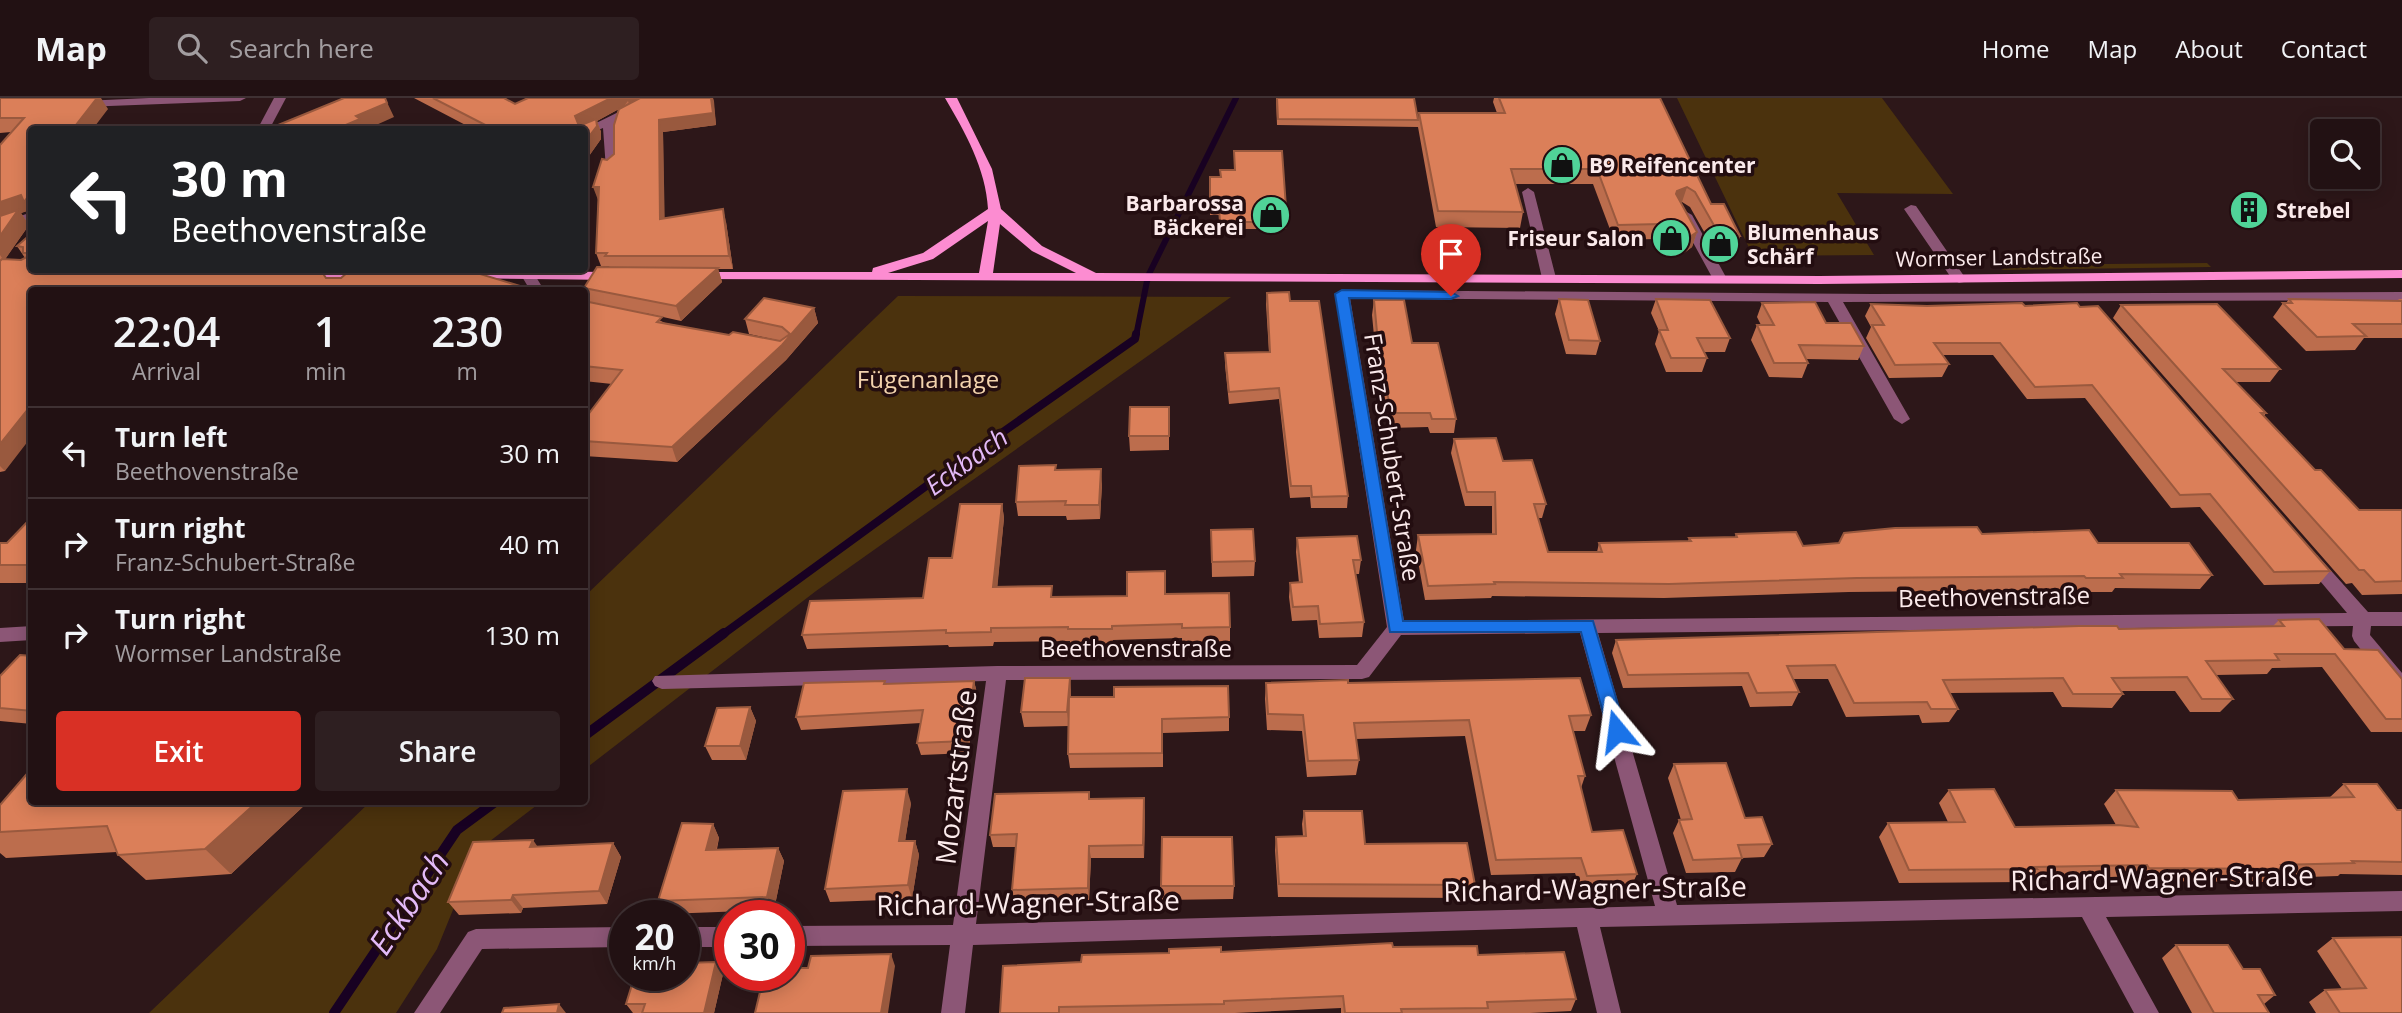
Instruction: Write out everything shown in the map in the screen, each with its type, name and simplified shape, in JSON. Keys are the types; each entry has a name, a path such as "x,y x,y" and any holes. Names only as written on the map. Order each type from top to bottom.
{"main road":[{"path":"951,98 965,120 984,163 995,211 985,277"},
{"path":"860,277 928,256 995,211"},
{"path":"995,211 1014,234 1034,248 1068,267 1105,278"},
{"path":"289,273 384,274"},
{"name":"Wormser Landstraße","path":"680,276 1959,279 2402,274"},
{"path":"450,275 625,276"}],"street":[{"path":"64,104 240,98"},
{"path":"265,126 280,98"},
{"path":"588,132 656,98"},
{"path":"609,121 610,166"},
{"path":"1528,192 1549,278"},
{"path":"1681,208 1720,279"},
{"path":"1911,209 1959,279"},
{"path":"0,228 28,218"},
{"path":"345,287 358,274"},
{"path":"528,275 535,287"},
{"name":"Wormser Landstraße","path":"1342,294 1834,300 2402,296"},
{"name":"Franz-Schubert-Straße","path":"1342,294 1396,628"},
{"path":"1834,300 1902,419"},
{"path":"2086,300 2104,321"},
{"path":"2301,547 2363,619 2361,636 2402,687"},
{"name":"Beethovenstraße","path":"662,681 997,673 1362,672 1396,628 2402,618"},
{"path":"1587,626 1669,916"},
{"path":"0,635 28,633"},
{"name":"Mozartstraße","path":"953,1013 997,673"},
{"name":"Richard-Wagner-Straße","path":"805,936 963,935 1586,917 2402,901"},
{"path":"2089,908 2147,1013"},
{"path":"1586,917 1609,1013"},
{"path":"426,1013 476,939 609,937"}],"green space":[{"path":"1677,98 1882,98 1953,194 1837,193 1874,255 1753,256"},
{"path":"2207,263 2211,267 2001,270 2012,265"},
{"name":"Fügenanlage","path":"898,296 1231,297 816,591 588,767 588,593"},
{"path":"367,805 537,805 477,851 437,949 396,1013 149,1013"}],"building":[{"path":"0,98 97,98 75,126 28,126 28,196 24,202 21,195 0,202 0,145 24,118 0,118"},
{"path":"344,98 385,98 387,103 356,116 360,119 343,126 276,126"},
{"path":"433,98 504,98 515,104 528,98 611,98 575,116 579,126 487,126"},
{"path":"640,98 711,98 713,113 659,120 660,219 723,209 729,256 605,256 607,253 596,253 599,187 593,187 602,159 607,160 614,154 614,125 619,109"},
{"path":"1277,98 1414,98 1418,120 1278,119"},
{"path":"1499,98 1660,98 1711,204 1724,204 1740,236 1720,236 1695,192 1687,187 1676,194 1697,232 1688,238 1671,235 1660,224 1618,225 1597,169 1511,169 1523,212 1438,211 1419,113 1505,113"},
{"path":"596,119 597,126 588,138 588,126 579,126"},
{"path":"1234,151 1282,151 1287,222 1220,222 1219,208 1210,208 1210,177 1221,177 1220,170 1235,170"},
{"path":"18,210 0,236 0,216"},
{"path":"28,236 28,253 23,253 23,247 17,246"},
{"path":"28,256 28,273 325,273 326,278 341,278 347,273 477,273 520,286 28,287 28,409 0,444 0,261 21,260"},
{"path":"597,267 718,268 676,306 585,287"},
{"path":"1289,292 1290,301 1319,301 1348,496 1312,497 1311,486 1291,486 1279,388 1229,392 1225,353 1270,352 1267,293"},
{"path":"764,298 814,308 782,345 672,447 588,441 588,415 622,370 588,366 588,302 662,317 657,322 729,335 733,332 780,341 790,334 782,327 745,319"},
{"path":"1559,299 1588,300 1600,341 1569,340"},
{"path":"1656,299 1710,300 1730,338 1697,338 1707,358 1671,358 1659,330 1668,330"},
{"path":"2289,299 2402,301 2402,324 2353,324 2366,336 2317,337 2283,303 2292,303"},
{"path":"1374,300 1404,300 1412,343 1438,343 1456,419 1432,419 1430,413 1391,413 1378,343"},
{"path":"1815,302 1826,323 1851,323 1864,346 1799,345 1808,363 1774,363 1757,325 1774,325 1762,303"},
{"path":"2022,303 2025,306 2077,303 2080,307 2098,306 2330,571 2274,572 2210,494 2180,495 2092,385 2035,387 2000,343 1934,343 1949,364 1895,365 1872,325 1884,325 1871,304 1927,306"},
{"path":"2217,304 2280,369 2223,369 2266,413 2261,413 2315,470 2321,470 2359,510 2402,510 2402,581 2375,582 2364,570 2359,570 2121,305"},
{"path":"1130,407 1169,407 1169,436 1129,436"},
{"path":"1496,438 1503,461 1532,460 1546,504 1534,504 1548,552 1602,552 1599,543 1691,541 1689,538 1737,537 1736,534 1796,532 1803,546 1839,543 1844,533 1895,528 1977,527 1982,534 2089,530 2098,543 2189,543 2212,575 2120,574 2123,578 1857,578 1669,584 1494,582 1495,584 1428,586 1418,535 1496,534 1495,492 1467,492 1454,439"},
{"path":"1056,465 1055,470 1101,469 1099,505 1065,505 1066,501 1016,502 1019,466"},
{"path":"960,504 1002,504 993,587 1052,586 1051,597 1127,596 1127,572 1165,571 1165,594 1229,593 1230,627 1182,628 1182,624 1112,626 1112,629 991,628 991,632 946,633 946,630 802,635 810,601 923,598 929,558 952,558"},
{"path":"28,521 28,565 0,565 0,543 7,543"},
{"path":"1253,529 1255,561 1212,562 1211,530"},
{"path":"1357,536 1361,560 1353,560 1364,622 1320,624 1318,606 1293,607 1290,583 1302,582 1297,538"},
{"path":"2319,619 2344,649 2378,650 2402,679 2402,719 2386,719 2335,654 2275,654 2279,660 2206,661 2233,699 2202,699 2187,677 2112,678 2123,694 2073,694 2063,678 1943,680 1958,709 1931,709 1927,702 1854,703 1835,665 1787,666 1799,692 1757,693 1748,673 1628,675 1616,640 2079,626 2117,626 2119,629 2284,626 2279,620"},
{"path":"20,655 28,656 28,711 0,708 0,676"},
{"path":"1025,678 1070,678 1067,712 1021,712"},
{"path":"1580,678 1591,715 1569,716 1585,776 1578,776 1592,832 1623,830 1637,874 1587,876 1581,858 1496,860 1469,720 1354,723 1359,760 1308,761 1303,715 1268,714 1266,683"},
{"path":"885,681 884,684 974,681 966,741 917,743 923,710 796,717 804,683"},
{"path":"1228,686 1229,717 1162,719 1162,753 1068,754 1069,697 1114,697 1114,687"},
{"path":"750,707 740,746 705,746 717,708"},
{"path":"1726,763 1745,818 1762,817 1772,844 1738,845 1742,858 1693,860 1679,820 1692,819 1674,764"},
{"path":"28,773 28,805 254,805 205,849 118,855 107,826 0,832 0,805"},
{"path":"2344,784 2377,784 2397,810 2402,810 2402,862 2352,861 2354,863 2281,865 2284,869 2149,868 2147,865 1909,870 1888,823 1965,822 1949,790 1994,789 2015,827 2138,827 2116,790 2232,791 2238,800 2354,797"},
{"path":"907,789 899,841 915,841 908,885 825,889 843,791"},
{"path":"1089,792 1089,799 1144,798 1143,845 1089,846 1088,888 1012,890 1017,834 990,835 995,794"},
{"path":"1304,811 1362,811 1365,844 1467,843 1475,885 1279,884 1276,837 1306,836"},
{"path":"682,823 713,824 706,850 778,848 767,897 658,900"},
{"path":"1162,837 1232,837 1234,886 1161,886"},
{"path":"533,840 530,847 613,843 599,891 513,895 511,900 448,902 473,842"},
{"path":"2402,937 2402,1013 2340,1013 2325,990 2366,988 2333,938"},
{"path":"1392,943 1393,947 1477,946 1478,955 1564,952 1576,999 1487,1002 1488,1008 1401,1009 1402,1013 1345,1013 1343,996 1224,1001 1224,1004 1059,1007 1059,1013 1000,1013 1003,966 1081,962 1082,955 1169,953 1169,949 1221,947 1221,952"},
{"path":"2176,945 2228,945 2243,969 2260,969 2275,995 2258,995 2269,1013 2214,1013"},
{"path":"891,954 881,1013 755,1013 760,991 805,991 805,968 808,968 811,956"},
{"path":"700,962 714,962 704,1013 642,1013 645,1004 626,1004 630,991 700,991"},
{"path":"559,1004 557,1013 502,1013 504,1008"}],"waterway":[{"name":"Eckbach","path":"1136,336 1148,276 1236,98"},
{"name":"Eckbach","path":"722,635 929,484 1135,339 1136,334"},
{"name":"Eckbach","path":"588,733 724,633"},
{"name":"Eckbach","path":"334,1013 457,830 491,805"}],"place":[{"name":"B9 Reifencenter","path":"1562,165"},
{"name":"Strebel","path":"2249,210"},
{"name":"Barbarossa Bäckerei","path":"1271,215"},
{"name":"Friseur Salon","path":"1671,238"},
{"name":"Blumenhaus Schärf","path":"1720,244"}],"route":[{"path":"1451,296 1342,294 1396,628 1587,626 1617,731"}]}
